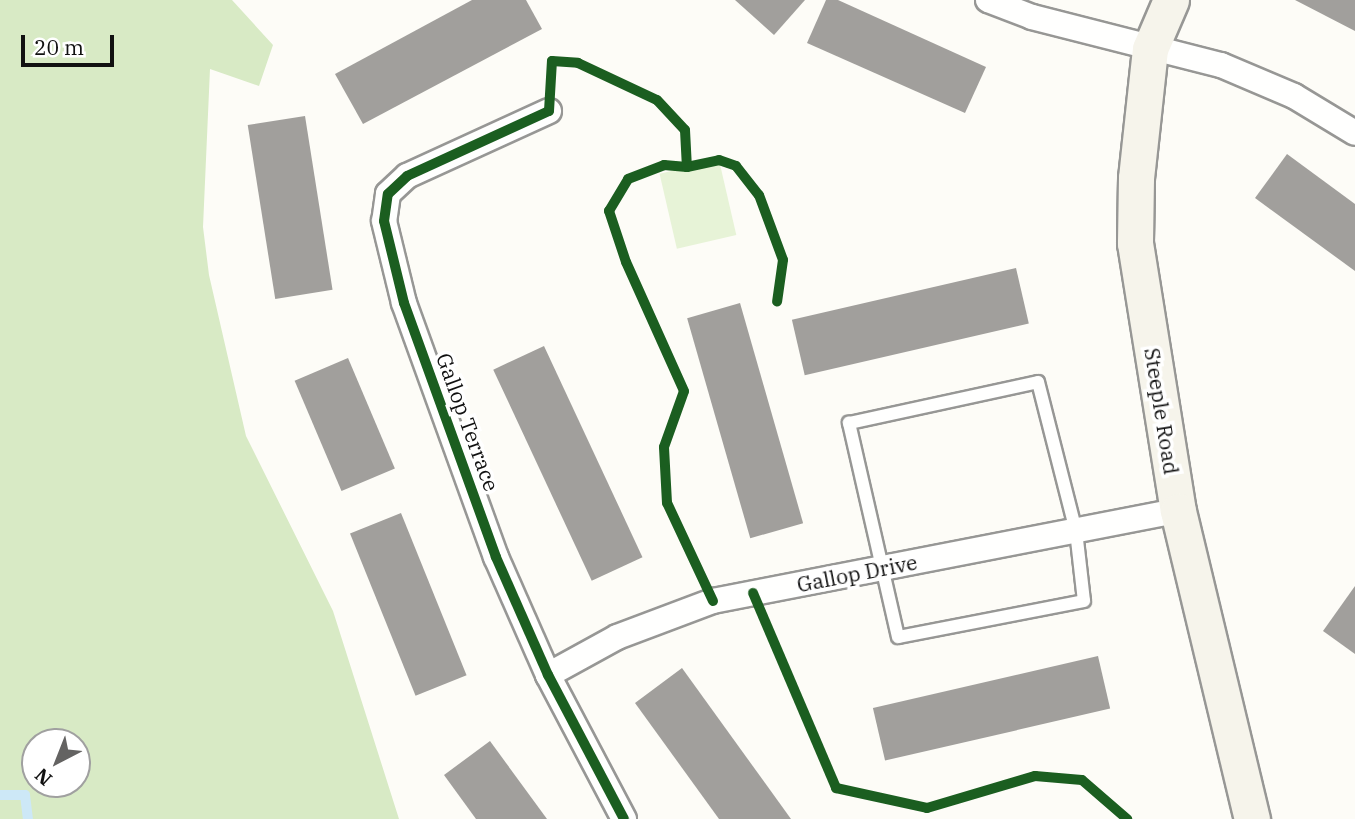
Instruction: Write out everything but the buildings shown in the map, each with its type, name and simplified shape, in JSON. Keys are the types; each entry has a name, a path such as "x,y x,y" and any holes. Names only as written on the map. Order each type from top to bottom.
{"street":[{"path":"988,0 1037,8 1150,49 1221,65 1294,96 1355,133"},
{"name":"Steeple Road","path":"1171,0 1150,49 1136,178 1135,243 1178,511 1252,819"},
{"name":"Gallop Terrace","path":"549,111 407,176 388,194 384,221 404,303 496,557 548,675 624,819"},
{"name":"Gallop Drive","path":"548,675 617,637 713,601 1178,511"}],"lane":[{"path":"1038,382 1076,531 1084,601 898,637 849,424 1038,382"}],"green space":[{"path":"0,0 232,0 273,45 259,86 210,69 203,227 209,275 246,436 333,611 399,819 0,819"},
{"path":"719,160 736,235 677,249 660,174"}],"waterway":[{"path":"0,795 25,795 28,819"}],"cycle path":[{"path":"624,819 548,675 496,557 404,303 384,221 388,194 407,176 549,111 552,61 578,63 657,100 685,130 687,167"},
{"path":"713,601 667,503 664,447 684,391 626,262 609,211 628,179 664,165 687,167 719,160 736,166 759,195 783,260 777,302"},
{"path":"753,593 836,788 927,808 1035,776 1082,780 1127,819"}]}
